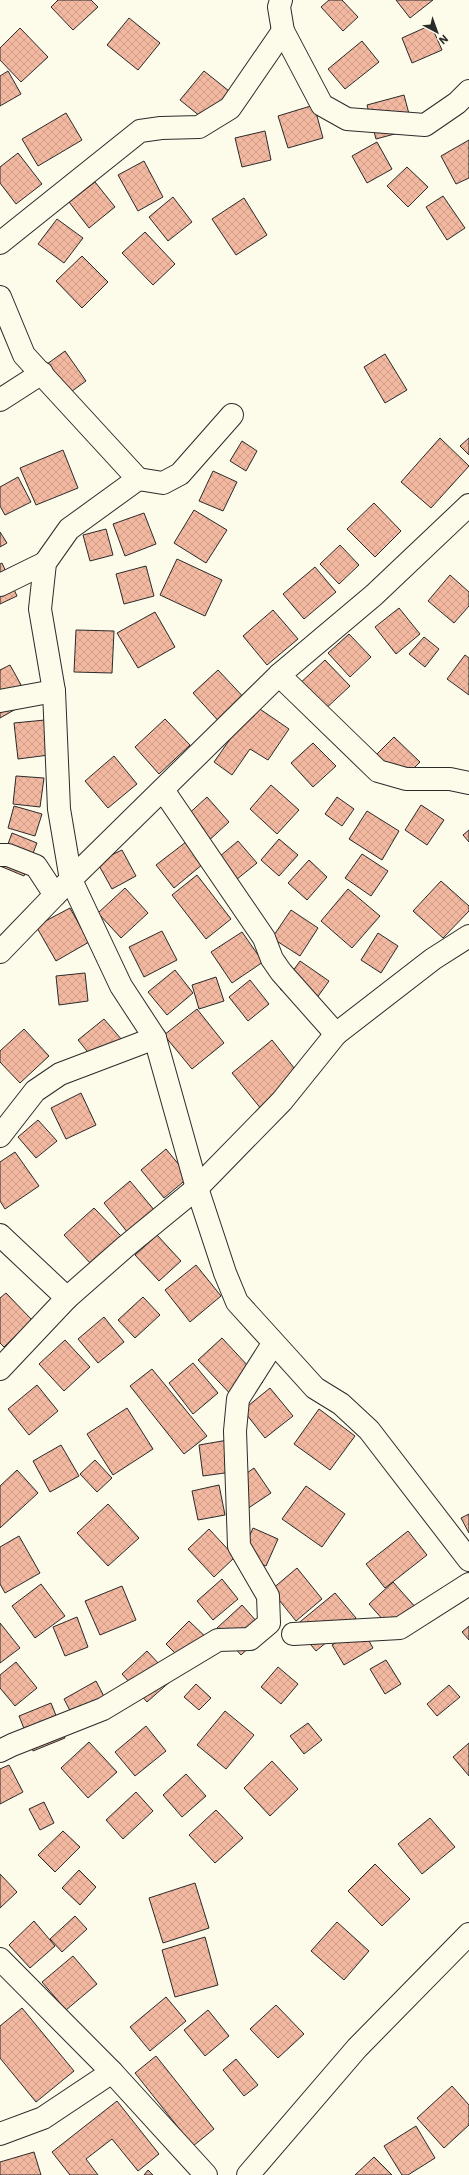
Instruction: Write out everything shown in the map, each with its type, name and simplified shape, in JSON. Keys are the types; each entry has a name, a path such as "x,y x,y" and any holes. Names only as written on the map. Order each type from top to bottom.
{"street":[{"path":"282,0 279,7 283,31 322,104 347,119 425,125 457,103 469,91"},
{"path":"0,243 140,131 161,128 199,127 230,108 283,31"},
{"path":"0,297 24,355 138,479 163,483 180,474 232,415"},
{"path":"0,400 42,373"},
{"path":"0,585 45,563 69,529 138,479"},
{"path":"0,952 55,895 279,675 374,595 469,505"},
{"path":"45,563 40,608 54,691 59,809 71,880 121,986 154,1038 197,1188 225,1273 237,1302 273,1344 315,1388 341,1404 369,1430 469,1560"},
{"path":"279,675 378,772 406,779 450,779 469,783"},
{"path":"0,702 54,691"},
{"path":"163,790 264,938 272,959 281,972 336,1034"},
{"path":"0,855 8,855 36,866 55,895"},
{"path":"0,1369 67,1298 125,1247 197,1188 282,1101 336,1034 433,959 469,936"},
{"path":"0,1136 35,1092 60,1074 154,1038"},
{"path":"0,1235 67,1298"},
{"path":"0,1751 104,1710 218,1640 250,1639 269,1623 268,1596 239,1546 235,1431 238,1399 273,1344"},
{"path":"293,1634 400,1628 469,1584"},
{"path":"248,2175 357,2048 469,1934"},
{"path":"0,1959 112,2072 206,2175"},
{"path":"0,2134 43,2118 112,2072"}],"building":[{"path":"58,0 91,0 98,7 73,30 51,7"},
{"path":"329,0 342,0 358,17 343,31 321,7"},
{"path":"396,0 433,0 410,18"},
{"path":"129,18 160,43 138,70 107,45"},
{"path":"431,25 442,50 412,63 402,38"},
{"path":"20,28 48,57 21,82 0,60 0,48"},
{"path":"362,41 379,62 345,89 328,69"},
{"path":"8,71 21,94 0,106 0,76"},
{"path":"204,71 234,95 211,125 180,100"},
{"path":"404,95 413,129 376,139 367,105"},
{"path":"314,105 323,138 288,148 278,116"},
{"path":"66,113 82,140 38,166 22,139"},
{"path":"265,131 271,160 242,167 235,138"},
{"path":"469,140 469,178 456,184 441,156"},
{"path":"377,142 392,169 367,183 352,156"},
{"path":"18,153 42,184 16,204 0,183 0,167"},
{"path":"144,161 163,197 138,211 118,175"},
{"path":"407,167 428,187 408,207 387,186"},
{"path":"95,182 115,207 89,228 69,202"},
{"path":"443,196 465,228 447,240 426,207"},
{"path":"173,197 192,222 168,241 149,217"},
{"path":"244,198 267,235 236,255 212,219"},
{"path":"57,219 83,238 64,263 38,244"},
{"path":"145,232 175,264 153,285 122,253"},
{"path":"82,256 108,282 82,308 56,281"},
{"path":"65,351 86,381 57,402 36,372"},
{"path":"385,354 407,390 385,403 364,367"},
{"path":"440,438 469,466 431,508 401,482"},
{"path":"469,438 469,455 460,446"},
{"path":"242,441 257,451 246,471 230,461"},
{"path":"63,450 78,488 36,505 20,468"},
{"path":"213,471 237,482 223,511 199,501"},
{"path":"18,477 31,502 5,515 0,506 0,487"},
{"path":"374,503 401,531 375,557 347,529"},
{"path":"194,510 227,530 206,563 174,543"},
{"path":"144,513 156,544 125,556 113,524"},
{"path":"106,529 113,555 90,561 83,535"},
{"path":"0,532 7,543 0,547"},
{"path":"340,545 359,565 339,584 320,564"},
{"path":"177,559 222,580 205,616 160,595"},
{"path":"2,563 17,596 0,604 0,564"},
{"path":"146,566 154,596 124,604 116,574"},
{"path":"315,567 336,592 304,619 283,594"},
{"path":"450,575 469,592 469,606 454,623 428,601"},
{"path":"399,608 420,634 396,654 375,627"},
{"path":"273,610 298,639 267,665 243,636"},
{"path":"155,612 175,647 138,668 117,633"},
{"path":"76,630 114,631 112,673 74,672"},
{"path":"349,634 371,657 350,677 328,653"},
{"path":"424,637 439,649 425,667 409,654"},
{"path":"465,655 469,658 469,695 447,679"},
{"path":"325,660 350,686 322,712 297,686"},
{"path":"10,665 30,701 0,718 0,670"},
{"path":"218,670 249,703 223,726 193,693"},
{"path":"254,705 289,729 268,760 250,749 232,775 214,762"},
{"path":"165,719 190,745 159,774 135,747"},
{"path":"45,720 49,755 18,759 14,723"},
{"path":"394,737 420,762 400,782 374,757"},
{"path":"313,743 336,766 313,787 291,763"},
{"path":"114,756 137,784 108,808 85,781"},
{"path":"16,776 44,778 40,807 13,804"},
{"path":"271,785 299,810 277,834 250,809"},
{"path":"207,797 229,822 205,844 183,819"},
{"path":"337,797 354,809 342,826 325,814"},
{"path":"421,805 444,820 427,845 405,830"},
{"path":"14,806 42,814 35,836 8,828"},
{"path":"367,811 399,831 382,860 349,839"},
{"path":"469,830 469,842 463,835"},
{"path":"12,833 37,843 24,876 0,866"},
{"path":"279,839 298,855 279,876 261,860"},
{"path":"238,841 257,863 231,884 213,862"},
{"path":"186,842 203,864 174,888 156,865"},
{"path":"122,850 136,876 112,889 97,862"},
{"path":"362,854 388,871 371,896 345,878"},
{"path":"309,860 327,877 307,900 288,883"},
{"path":"197,875 231,919 206,939 172,895"},
{"path":"441,881 469,906 469,911 443,938 413,911"},
{"path":"125,888 148,913 121,938 98,913"},
{"path":"348,889 380,916 352,948 321,921"},
{"path":"70,908 89,942 56,961 36,926"},
{"path":"291,910 318,928 300,956 272,938"},
{"path":"162,931 177,960 144,977 129,947"},
{"path":"242,932 263,962 232,983 211,952"},
{"path":"378,933 398,946 381,973 361,960"},
{"path":"300,961 329,981 309,1009 280,989"},
{"path":"175,970 193,993 167,1015 148,992"},
{"path":"85,973 88,1001 59,1005 56,976"},
{"path":"216,977 224,1001 199,1009 192,985"},
{"path":"250,980 269,1004 248,1021 229,997"},
{"path":"197,1009 224,1043 192,1069 164,1035"},
{"path":"104,1019 122,1040 96,1062 78,1040"},
{"path":"24,1029 49,1056 20,1083 0,1062 0,1051"},
{"path":"272,1040 302,1078 262,1110 232,1073"},
{"path":"81,1093 96,1125 66,1139 51,1108"},
{"path":"38,1120 57,1141 36,1158 18,1137"},
{"path":"166,1149 189,1177 164,1198 141,1170"},
{"path":"15,1152 39,1186 5,1209 0,1201 0,1162"},
{"path":"130,1181 155,1211 128,1233 104,1203"},
{"path":"94,1208 121,1236 91,1264 64,1235"},
{"path":"157,1235 181,1261 159,1281 135,1255"},
{"path":"196,1265 221,1296 190,1322 165,1290"},
{"path":"6,1293 32,1320 4,1347 0,1343 0,1298"},
{"path":"143,1297 160,1315 135,1338 118,1320"},
{"path":"104,1317 124,1342 98,1363 78,1339"},
{"path":"222,1338 263,1382 240,1404 198,1360"},
{"path":"65,1340 90,1367 64,1391 39,1364"},
{"path":"193,1363 218,1393 193,1414 169,1383"},
{"path":"152,1369 207,1436 184,1454 130,1386"},
{"path":"37,1385 58,1411 29,1435 8,1409"},
{"path":"270,1388 293,1416 265,1438 243,1410"},
{"path":"127,1408 153,1449 113,1475 87,1434"},
{"path":"319,1409 355,1436 330,1470 294,1444"},
{"path":"228,1440 232,1472 203,1476 199,1445"},
{"path":"61,1445 79,1476 50,1492 33,1461"},
{"path":"95,1460 112,1478 97,1492 80,1474"},
{"path":"254,1468 271,1493 247,1509 230,1485"},
{"path":"17,1470 38,1493 0,1528 0,1486"},
{"path":"219,1485 225,1515 198,1520 192,1491"},
{"path":"306,1486 345,1514 322,1547 282,1519"},
{"path":"108,1504 139,1538 108,1566 77,1533"},
{"path":"469,1514 469,1533 461,1518"},
{"path":"253,1528 278,1539 266,1566 241,1555"},
{"path":"209,1529 235,1557 214,1577 188,1549"},
{"path":"408,1531 427,1555 385,1588 366,1564"},
{"path":"19,1536 40,1573 5,1593 0,1584 0,1547"},
{"path":"297,1568 322,1599 296,1621 271,1590"},
{"path":"222,1579 238,1599 213,1620 197,1601"},
{"path":"393,1582 417,1609 393,1631 369,1604"},
{"path":"41,1584 65,1616 35,1638 12,1606"},
{"path":"122,1586 136,1620 100,1635 85,1601"},
{"path":"335,1593 356,1618 316,1651 295,1626"},
{"path":"242,1605 266,1632 241,1655 217,1628"},
{"path":"77,1617 88,1647 65,1656 53,1627"},
{"path":"189,1621 213,1644 190,1668 166,1644"},
{"path":"0,1623 20,1648 0,1663"},
{"path":"469,1626 469,1640 462,1632"},
{"path":"361,1627 373,1648 344,1665 332,1645"},
{"path":"147,1651 173,1679 147,1702 122,1674"},
{"path":"386,1660 401,1684 385,1694 370,1669"},
{"path":"16,1662 37,1688 15,1706 0,1688 0,1675"},
{"path":"278,1667 298,1684 281,1704 261,1687"},
{"path":"96,1681 112,1712 79,1728 64,1699"},
{"path":"196,1684 211,1698 199,1710 184,1697"},
{"path":"449,1685 460,1697 437,1716 427,1704"},
{"path":"51,1703 65,1738 33,1751 19,1716"},
{"path":"225,1711 254,1735 226,1769 197,1745"},
{"path":"308,1723 322,1740 304,1754 290,1736"},
{"path":"146,1726 166,1751 135,1776 115,1752"},
{"path":"89,1742 117,1772 88,1798 61,1768"},
{"path":"469,1743 469,1776 453,1757"},
{"path":"272,1761 298,1789 270,1816 244,1788"},
{"path":"9,1765 23,1792 0,1804 0,1769"},
{"path":"186,1774 206,1796 182,1817 163,1795"},
{"path":"136,1792 153,1811 123,1839 106,1820"},
{"path":"44,1802 54,1823 40,1830 29,1809"},
{"path":"216,1810 243,1838 215,1863 189,1835"},
{"path":"430,1818 455,1847 422,1874 398,1844"},
{"path":"63,1831 80,1847 55,1872 38,1855"},
{"path":"375,1864 410,1899 382,1926 348,1891"},
{"path":"79,1870 96,1887 80,1905 62,1888"},
{"path":"0,1874 17,1892 0,1908"},
{"path":"195,1883 209,1928 163,1943 149,1898"},
{"path":"75,1916 87,1929 62,1952 50,1939"},
{"path":"34,1921 55,1946 30,1968 9,1945"},
{"path":"337,1922 369,1951 344,1980 311,1951"},
{"path":"205,1937 218,1985 175,1997 162,1950"},
{"path":"73,1956 97,1984 66,2010 42,1982"},
{"path":"166,1997 186,2021 150,2051 130,2027"},
{"path":"276,2005 304,2034 278,2058 250,2029"},
{"path":"22,2008 74,2071 36,2102 0,2058 0,2026"},
{"path":"208,2010 229,2036 205,2056 184,2030"},
{"path":"156,2056 214,2129 193,2146 135,2073"},
{"path":"236,2059 258,2085 244,2096 223,2070"},
{"path":"452,2086 469,2105 469,2125 444,2148 417,2118"},
{"path":"117,2101 159,2154 138,2171 112,2139 86,2159 98,2175 70,2175 52,2152"},
{"path":"416,2126 435,2158 408,2175 402,2175 384,2146"},
{"path":"34,2152 41,2175 0,2175 0,2162"},
{"path":"374,2157 392,2175 355,2175"},
{"path":"148,2170 153,2175 144,2175"}]}
